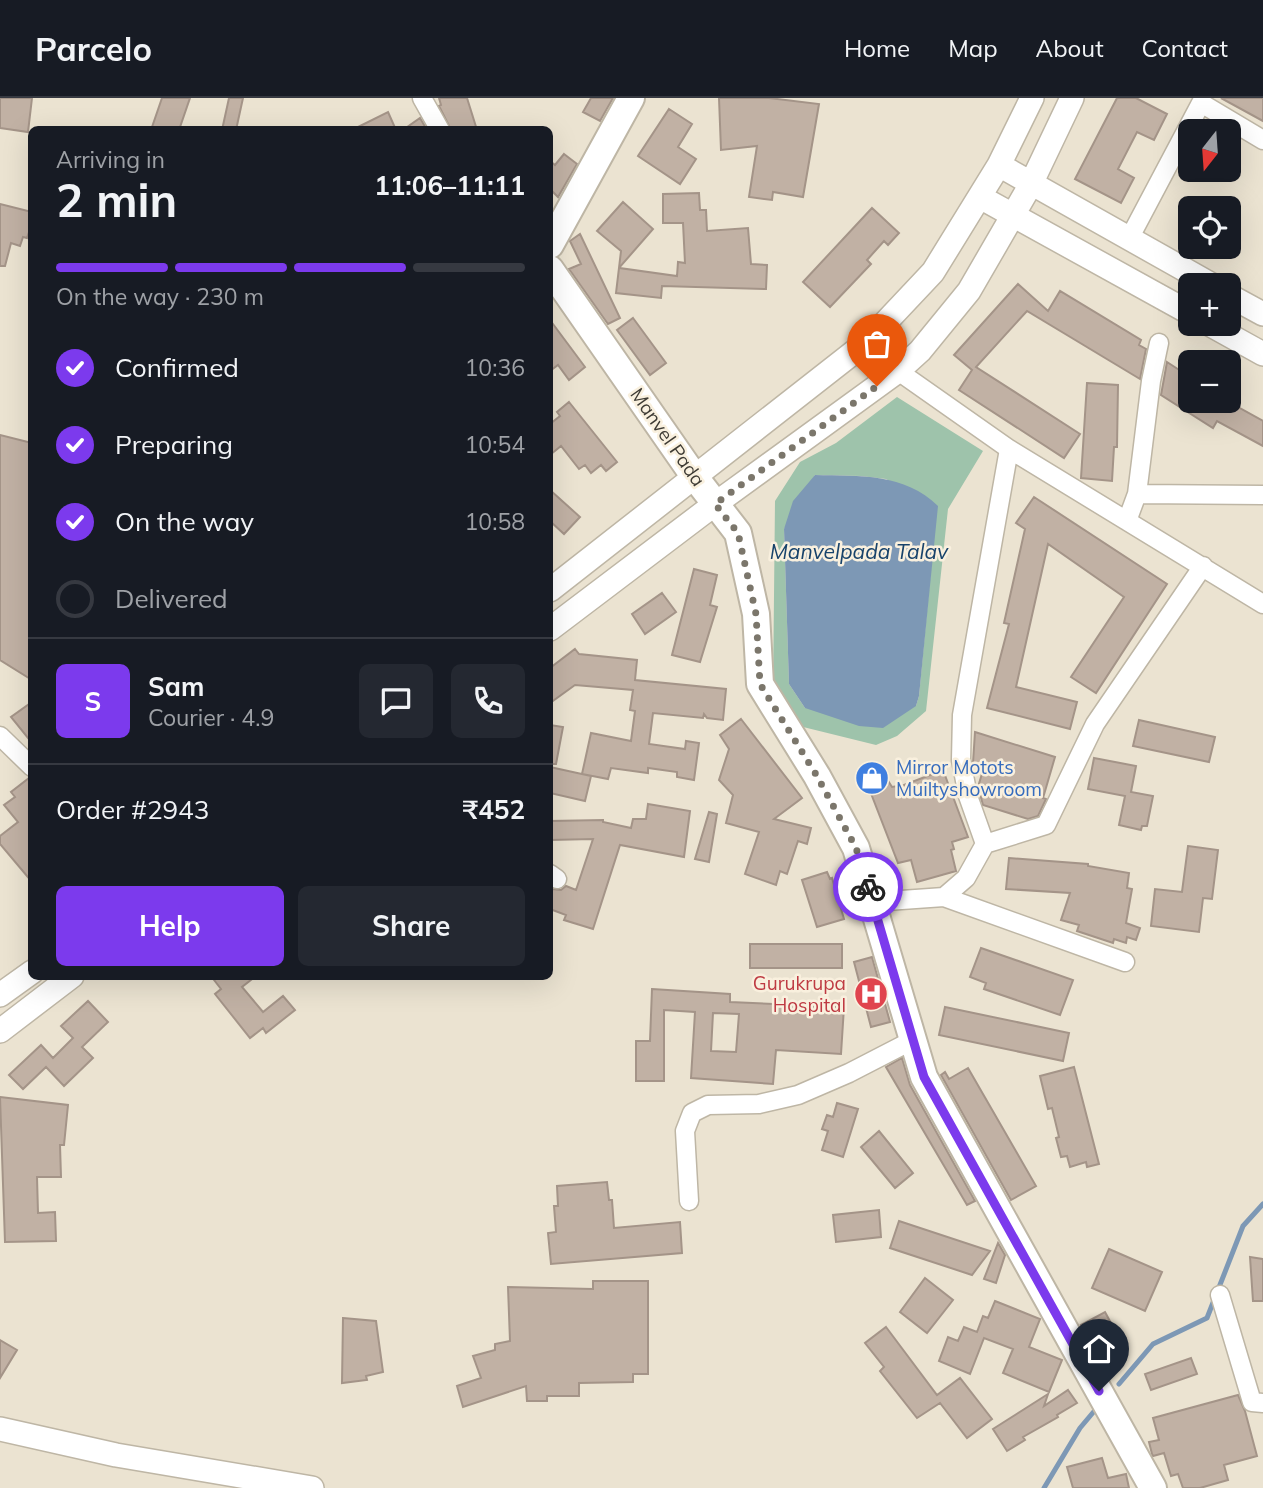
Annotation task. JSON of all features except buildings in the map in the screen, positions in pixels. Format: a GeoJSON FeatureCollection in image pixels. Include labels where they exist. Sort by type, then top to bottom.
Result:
{"type":"FeatureCollection","features":[{"type":"Feature","properties":{"kind":"main road"},"geometry":{"type":"LineString","coordinates":[[553,240],[631,98]]}},
{"type":"Feature","properties":{"kind":"main road","name":"Manvel Pada"},"geometry":{"type":"LineString","coordinates":[[553,273],[738,533],[756,614],[760,684],[817,776],[856,848],[924,1077],[1153,1488]]}},
{"type":"Feature","properties":{"kind":"street"},"geometry":{"type":"LineString","coordinates":[[422,98],[438,126]]}},
{"type":"Feature","properties":{"kind":"street"},"geometry":{"type":"LineString","coordinates":[[553,588],[869,341],[933,272],[999,165],[1032,98]]}},
{"type":"Feature","properties":{"kind":"street"},"geometry":{"type":"LineString","coordinates":[[554,619],[898,371],[919,351],[969,291],[1031,184],[1072,98]]}},
{"type":"Feature","properties":{"kind":"street"},"geometry":{"type":"LineString","coordinates":[[1129,239],[1201,103],[1263,140]]}},
{"type":"Feature","properties":{"kind":"street"},"geometry":{"type":"LineString","coordinates":[[999,165],[1190,273]]}},
{"type":"Feature","properties":{"kind":"street"},"geometry":{"type":"LineString","coordinates":[[980,197],[1178,306]]}},
{"type":"Feature","properties":{"kind":"street"},"geometry":{"type":"LineString","coordinates":[[1241,302],[1263,314]]}},
{"type":"Feature","properties":{"kind":"street"},"geometry":{"type":"LineString","coordinates":[[1231,336],[1263,354]]}},
{"type":"Feature","properties":{"kind":"street"},"geometry":{"type":"LineString","coordinates":[[869,341],[898,371],[1009,449],[1263,604]]}},
{"type":"Feature","properties":{"kind":"street"},"geometry":{"type":"LineString","coordinates":[[1127,520],[1137,494],[1150,382],[1159,343]]}},
{"type":"Feature","properties":{"kind":"street"},"geometry":{"type":"LineString","coordinates":[[985,844],[968,796],[961,760],[962,715],[1009,449]]}},
{"type":"Feature","properties":{"kind":"street"},"geometry":{"type":"LineString","coordinates":[[1137,494],[1263,495]]}},
{"type":"Feature","properties":{"kind":"street"},"geometry":{"type":"LineString","coordinates":[[944,897],[966,878],[985,844],[1045,825],[1095,724],[1203,566]]}},
{"type":"Feature","properties":{"kind":"street"},"geometry":{"type":"LineString","coordinates":[[0,736],[28,763]]}},
{"type":"Feature","properties":{"kind":"street"},"geometry":{"type":"LineString","coordinates":[[873,902],[944,897],[1125,962]]}},
{"type":"Feature","properties":{"kind":"street"},"geometry":{"type":"LineString","coordinates":[[0,995],[28,975]]}},
{"type":"Feature","properties":{"kind":"street"},"geometry":{"type":"LineString","coordinates":[[0,1031],[67,980]]}},
{"type":"Feature","properties":{"kind":"street"},"geometry":{"type":"LineString","coordinates":[[689,1201],[685,1131],[692,1114],[708,1105],[759,1104],[798,1095],[849,1073],[913,1040]]}},
{"type":"Feature","properties":{"kind":"street"},"geometry":{"type":"LineString","coordinates":[[1220,1295],[1252,1402],[1263,1403]]}},
{"type":"Feature","properties":{"kind":"street"},"geometry":{"type":"LineString","coordinates":[[0,1429],[116,1455],[312,1488]]}},
{"type":"Feature","properties":{"kind":"green space"},"geometry":{"type":"Polygon","coordinates":[[[897,397],[983,451],[948,509],[926,711],[897,736],[876,745],[791,724],[773,691],[775,501],[800,462],[836,443],[897,397]],[[815,475],[784,529],[789,684],[805,708],[916,706],[919,696],[937,506],[886,479],[815,475]]]}},
{"type":"Feature","properties":{"kind":"water","name":"Manvelpada Talav"},"geometry":{"type":"Polygon","coordinates":[[[815,475],[881,478],[911,487],[938,506],[919,696],[916,706],[883,728],[859,726],[805,708],[789,684],[784,529],[793,501],[815,475]]]}},
{"type":"Feature","properties":{"kind":"waterway"},"geometry":{"type":"LineString","coordinates":[[1119,1384],[1153,1344],[1207,1318],[1243,1226],[1263,1204]]}},
{"type":"Feature","properties":{"kind":"waterway"},"geometry":{"type":"LineString","coordinates":[[1044,1488],[1080,1428],[1096,1409]]}},
{"type":"Feature","properties":{"kind":"way so far"},"geometry":{"type":"LineString","coordinates":[[868,887],[856,848],[817,776],[760,684],[756,614],[738,533],[715,504],[877,386]]}},
{"type":"Feature","properties":{"kind":"place","name":"Mirror Motots Muiltyshowroom"},"geometry":{"type":"Point","coordinates":[872,778]}},
{"type":"Feature","properties":{"kind":"place","name":"Gurukrupa Hospital"},"geometry":{"type":"Point","coordinates":[871,994]}},
{"type":"Feature","properties":{"kind":"route"},"geometry":{"type":"LineString","coordinates":[[868,887],[924,1077],[1099,1391]]}}]}
